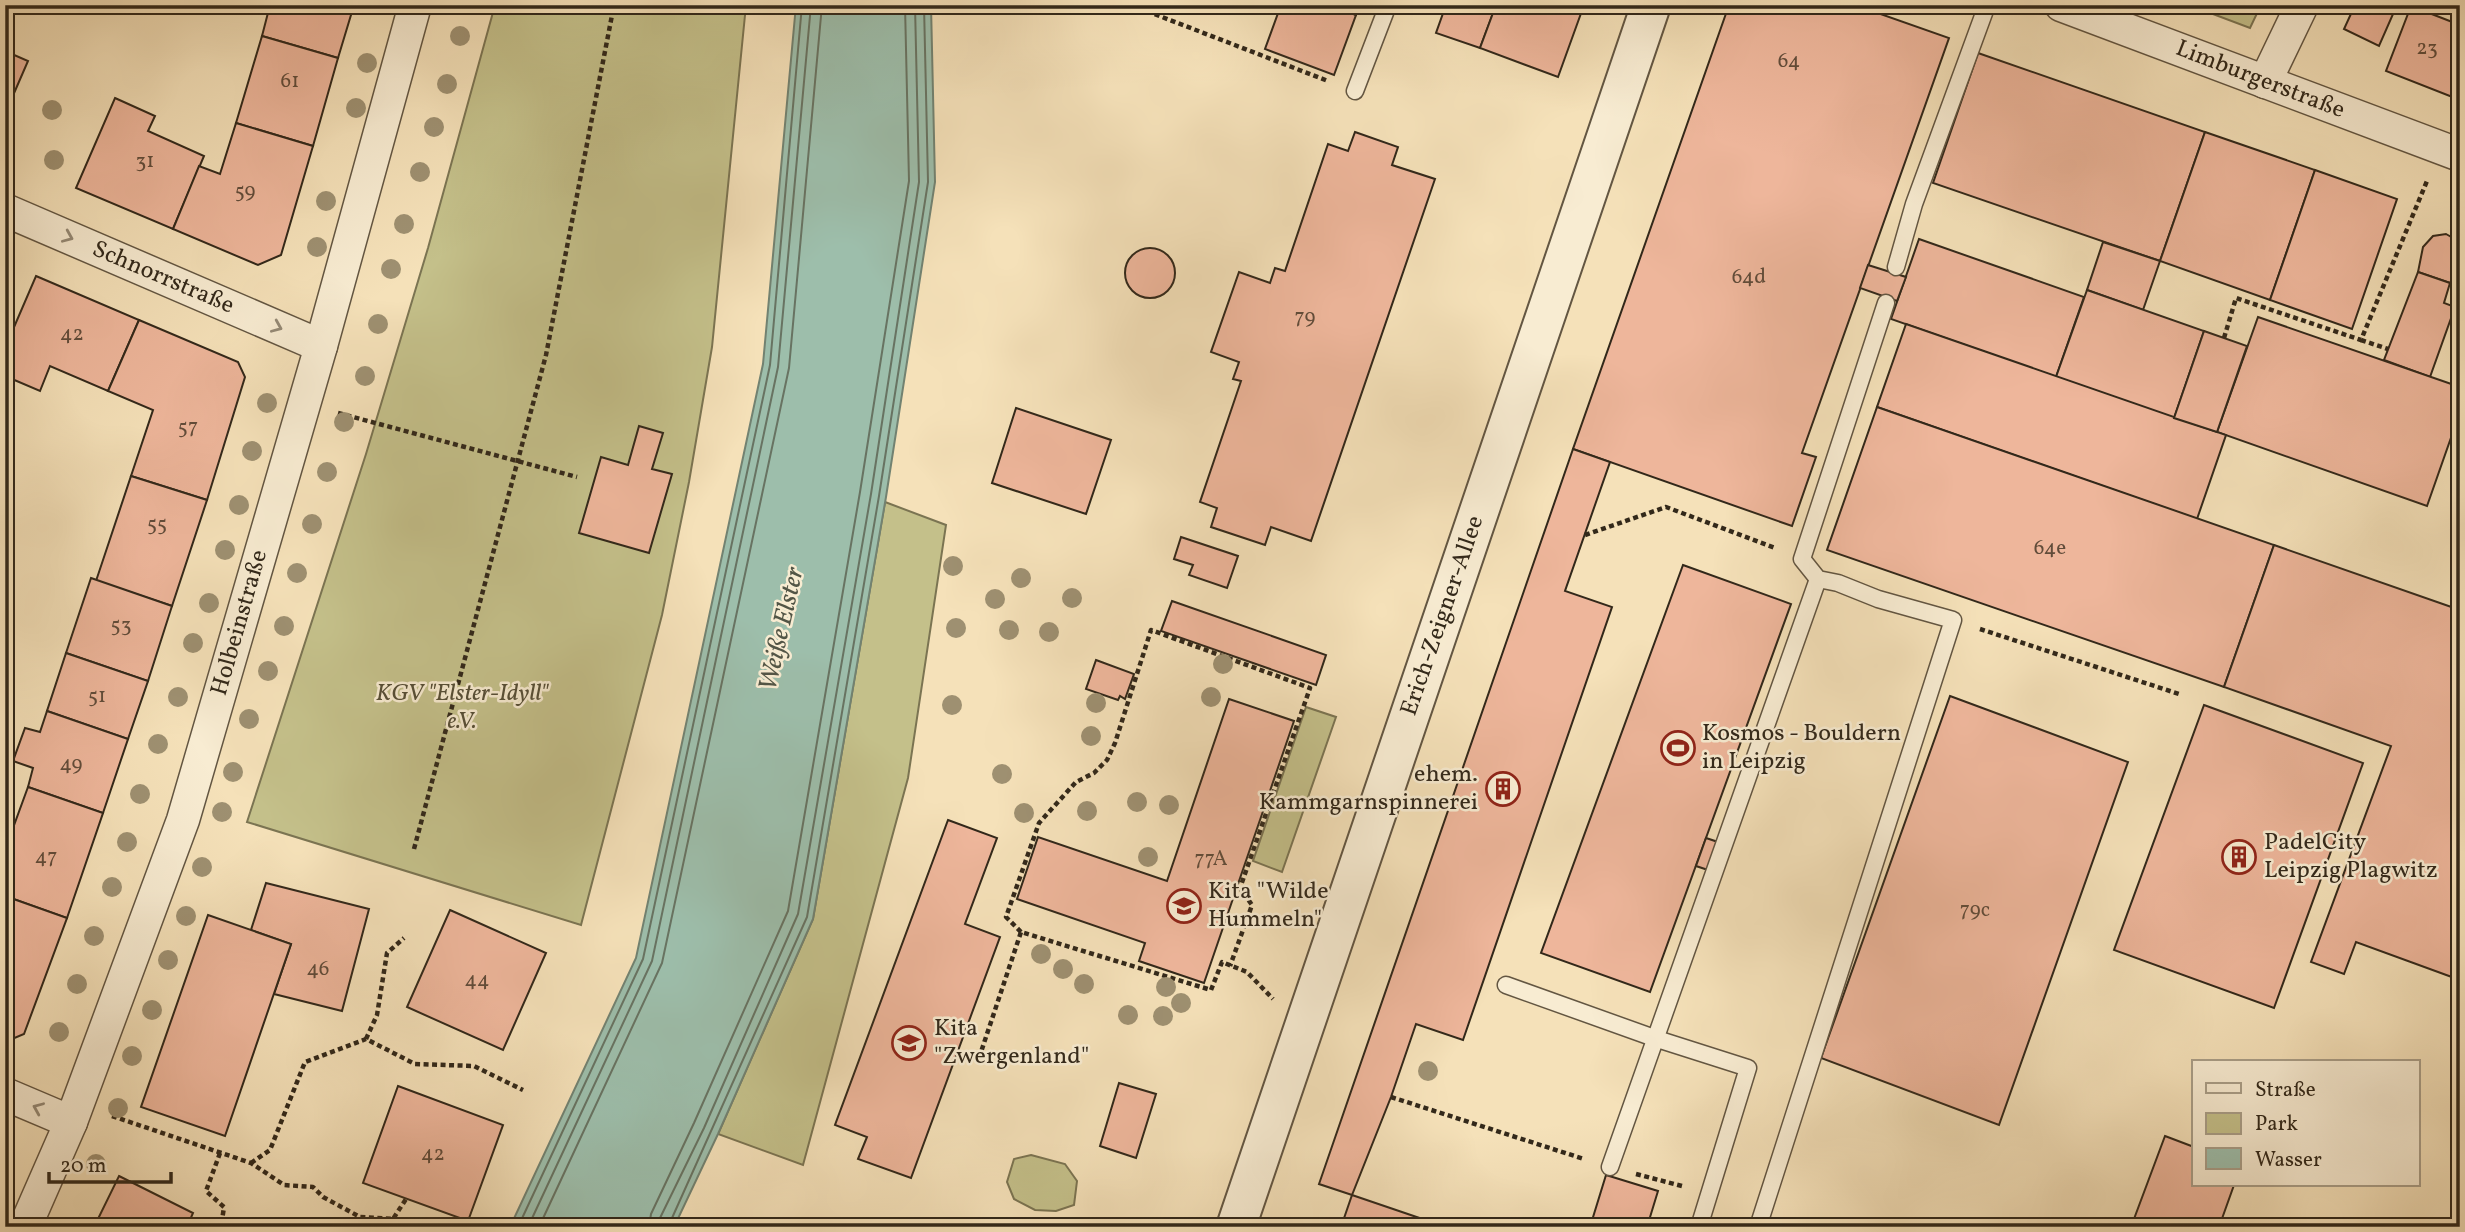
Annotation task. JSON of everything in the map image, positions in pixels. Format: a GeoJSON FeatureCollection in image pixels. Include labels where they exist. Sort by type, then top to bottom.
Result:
{"type":"FeatureCollection","features":[{"type":"Feature","properties":{"kind":"street","name":"Holbeinstraße"},"geometry":{"type":"LineString","coordinates":[[25,1227],[74,1113],[183,820],[321,346],[415,5]]}},
{"type":"Feature","properties":{"kind":"street","name":"Erich-Zeigner-Allee"},"geometry":{"type":"LineString","coordinates":[[1236,1227],[1651,5]]}},
{"type":"Feature","properties":{"kind":"street","name":"Limburgerstraße"},"geometry":{"type":"LineString","coordinates":[[2061,5],[2451,152]]}},
{"type":"Feature","properties":{"kind":"street"},"geometry":{"type":"LineString","coordinates":[[2265,82],[2302,5]]}},
{"type":"Feature","properties":{"kind":"street","name":"Schnorrstraße"},"geometry":{"type":"LineString","coordinates":[[5,210],[321,346]]}},
{"type":"Feature","properties":{"kind":"street"},"geometry":{"type":"LineString","coordinates":[[5,1094],[74,1113]]}},
{"type":"Feature","properties":{"kind":"lane"},"geometry":{"type":"LineString","coordinates":[[1355,91],[1388,5]]}},
{"type":"Feature","properties":{"kind":"lane"},"geometry":{"type":"LineString","coordinates":[[1896,267],[1914,204],[1987,5]]}},
{"type":"Feature","properties":{"kind":"lane"},"geometry":{"type":"LineString","coordinates":[[1758,1227],[1953,620],[1818,579],[1802,559],[1886,303]]}},
{"type":"Feature","properties":{"kind":"lane"},"geometry":{"type":"LineString","coordinates":[[1610,1167],[1818,579]]}},
{"type":"Feature","properties":{"kind":"lane"},"geometry":{"type":"LineString","coordinates":[[1506,985],[1748,1068],[1699,1227]]}},
{"type":"Feature","properties":{"kind":"path"},"geometry":{"type":"LineString","coordinates":[[414,849],[546,355],[614,5]]}},
{"type":"Feature","properties":{"kind":"path"},"geometry":{"type":"LineString","coordinates":[[1131,5],[1355,91]]}},
{"type":"Feature","properties":{"kind":"path"},"geometry":{"type":"LineString","coordinates":[[2361,340],[2451,152]]}},
{"type":"Feature","properties":{"kind":"path"},"geometry":{"type":"LineString","coordinates":[[2224,338],[2236,298],[2388,349]]}},
{"type":"Feature","properties":{"kind":"path"},"geometry":{"type":"LineString","coordinates":[[304,402],[374,424],[577,478]]}},
{"type":"Feature","properties":{"kind":"path"},"geometry":{"type":"LineString","coordinates":[[1585,535],[1666,507],[1802,559]]}},
{"type":"Feature","properties":{"kind":"path"},"geometry":{"type":"LineString","coordinates":[[1953,620],[2179,694]]}},
{"type":"Feature","properties":{"kind":"path"},"geometry":{"type":"LineString","coordinates":[[1230,966],[1252,905],[1240,888],[1310,688],[1151,630],[1115,743],[1107,760],[1094,773],[1076,782],[1039,823],[1006,917],[1021,932],[1211,990],[1222,962],[1230,966],[1247,972]]}},
{"type":"Feature","properties":{"kind":"path"},"geometry":{"type":"LineString","coordinates":[[979,1058],[1021,932]]}},
{"type":"Feature","properties":{"kind":"path"},"geometry":{"type":"LineString","coordinates":[[251,1163],[270,1150],[305,1062],[366,1039],[377,1015],[387,953],[404,938]]}},
{"type":"Feature","properties":{"kind":"path"},"geometry":{"type":"LineString","coordinates":[[366,1039],[415,1064],[474,1066],[523,1090]]}},
{"type":"Feature","properties":{"kind":"path"},"geometry":{"type":"LineString","coordinates":[[1391,1097],[1610,1167],[1710,1193]]}},
{"type":"Feature","properties":{"kind":"path"},"geometry":{"type":"LineString","coordinates":[[74,1113],[251,1163],[284,1185],[313,1187],[323,1197],[360,1217],[393,1219],[406,1199]]}},
{"type":"Feature","properties":{"kind":"path"},"geometry":{"type":"LineString","coordinates":[[220,1153],[206,1191],[223,1207],[221,1227]]}},
{"type":"Feature","properties":{"kind":"green space","name":"KGV \"Elster-Idyll\" e.V."},"geometry":{"type":"Polygon","coordinates":[[[495,5],[746,5],[712,347],[689,482],[662,615],[581,925],[247,822],[366,454],[428,248],[495,5]]]}},
{"type":"Feature","properties":{"kind":"green space"},"geometry":{"type":"Polygon","coordinates":[[[2189,5],[2261,5],[2250,28],[2189,5]]]}},
{"type":"Feature","properties":{"kind":"green space"},"geometry":{"type":"Polygon","coordinates":[[[885,502],[946,525],[908,778],[803,1165],[718,1134],[813,919],[885,502]]]}},
{"type":"Feature","properties":{"kind":"green space"},"geometry":{"type":"Polygon","coordinates":[[[1306,707],[1336,717],[1282,872],[1253,861],[1306,707]]]}},
{"type":"Feature","properties":{"kind":"green space"},"geometry":{"type":"Polygon","coordinates":[[[1031,1155],[1065,1164],[1077,1181],[1074,1205],[1056,1211],[1035,1210],[1014,1199],[1007,1182],[1014,1159],[1031,1155]]]}},
{"type":"Feature","properties":{"kind":"water","name":"Weiße Elster"},"geometry":{"type":"Polygon","coordinates":[[[796,5],[931,5],[935,182],[886,497],[813,919],[674,1227],[510,1227],[636,958],[763,364],[796,5]]]}},
{"type":"Feature","properties":{"kind":"building"},"geometry":{"type":"Polygon","coordinates":[[[270,5],[354,5],[338,58],[262,36],[270,5]]]}},
{"type":"Feature","properties":{"kind":"building"},"geometry":{"type":"Polygon","coordinates":[[[1281,5],[1331,5],[1356,15],[1334,75],[1265,49],[1281,5]]]}},
{"type":"Feature","properties":{"kind":"building"},"geometry":{"type":"Polygon","coordinates":[[[1331,5],[1360,5],[1356,15],[1331,5]]]}},
{"type":"Feature","properties":{"kind":"building"},"geometry":{"type":"Polygon","coordinates":[[[1446,5],[1496,5],[1480,48],[1436,33],[1446,5]]]}},
{"type":"Feature","properties":{"kind":"building"},"geometry":{"type":"Polygon","coordinates":[[[1496,5],[1584,5],[1558,77],[1480,48],[1496,5]]]}},
{"type":"Feature","properties":{"kind":"building"},"geometry":{"type":"Polygon","coordinates":[[[1729,5],[1855,5],[1949,38],[1802,453],[1816,457],[1792,526],[1573,449],[1729,5]]]}},
{"type":"Feature","properties":{"kind":"building"},"geometry":{"type":"Polygon","coordinates":[[[2355,5],[2397,5],[2379,46],[2344,29],[2355,5]]]}},
{"type":"Feature","properties":{"kind":"building"},"geometry":{"type":"Polygon","coordinates":[[[2411,6],[2460,25],[2460,100],[2386,71],[2411,6]]]}},
{"type":"Feature","properties":{"kind":"building"},"geometry":{"type":"Polygon","coordinates":[[[262,36],[338,58],[313,146],[236,123],[262,36]]]}},
{"type":"Feature","properties":{"kind":"building"},"geometry":{"type":"Polygon","coordinates":[[[5,51],[28,61],[5,114],[5,51]]]}},
{"type":"Feature","properties":{"kind":"building"},"geometry":{"type":"Polygon","coordinates":[[[1978,53],[2205,132],[2160,261],[1933,183],[1978,53]]]}},
{"type":"Feature","properties":{"kind":"building"},"geometry":{"type":"Polygon","coordinates":[[[115,98],[155,116],[148,131],[204,156],[173,229],[76,188],[115,98]]]}},
{"type":"Feature","properties":{"kind":"building"},"geometry":{"type":"Polygon","coordinates":[[[236,123],[313,146],[281,255],[258,265],[173,229],[199,166],[220,174],[236,123]]]}},
{"type":"Feature","properties":{"kind":"building"},"geometry":{"type":"Polygon","coordinates":[[[1355,132],[1398,147],[1392,165],[1435,179],[1311,541],[1271,527],[1265,545],[1211,527],[1217,508],[1200,502],[1241,381],[1233,379],[1239,362],[1211,352],[1239,272],[1270,283],[1275,268],[1285,271],[1328,144],[1348,151],[1355,132]]]}},
{"type":"Feature","properties":{"kind":"building"},"geometry":{"type":"Polygon","coordinates":[[[2205,132],[2315,170],[2270,300],[2160,261],[2205,132]]]}},
{"type":"Feature","properties":{"kind":"building"},"geometry":{"type":"Polygon","coordinates":[[[2315,170],[2397,199],[2352,329],[2270,300],[2315,170]]]}},
{"type":"Feature","properties":{"kind":"building"},"geometry":{"type":"Polygon","coordinates":[[[2446,234],[2460,242],[2460,269],[2450,283],[2418,272],[2423,247],[2433,236],[2446,234]]]}},
{"type":"Feature","properties":{"kind":"building"},"geometry":{"type":"Polygon","coordinates":[[[1919,239],[2084,297],[2056,377],[1891,319],[1919,239]]]}},
{"type":"Feature","properties":{"kind":"building"},"geometry":{"type":"Polygon","coordinates":[[[2103,242],[2160,261],[2143,310],[2087,290],[2103,242]]]}},
{"type":"Feature","properties":{"kind":"building"},"geometry":{"type":"Polygon","coordinates":[[[1150,248],[1167,256],[1175,273],[1167,290],[1150,298],[1133,290],[1125,273],[1133,256],[1150,248]]]}},
{"type":"Feature","properties":{"kind":"building"},"geometry":{"type":"Polygon","coordinates":[[[1868,265],[1906,277],[1897,301],[1860,288],[1868,265]]]}},
{"type":"Feature","properties":{"kind":"building"},"geometry":{"type":"Polygon","coordinates":[[[2418,272],[2450,283],[2444,303],[2455,307],[2430,377],[2384,360],[2418,272]]]}},
{"type":"Feature","properties":{"kind":"building"},"geometry":{"type":"Polygon","coordinates":[[[36,276],[139,320],[108,391],[50,366],[40,391],[5,376],[5,348],[36,276]]]}},
{"type":"Feature","properties":{"kind":"building"},"geometry":{"type":"Polygon","coordinates":[[[2087,290],[2204,331],[2174,418],[2056,377],[2087,290]]]}},
{"type":"Feature","properties":{"kind":"building"},"geometry":{"type":"Polygon","coordinates":[[[2258,317],[2460,387],[2460,412],[2427,506],[2217,432],[2258,317]]]}},
{"type":"Feature","properties":{"kind":"building"},"geometry":{"type":"Polygon","coordinates":[[[139,320],[238,362],[245,377],[207,500],[131,476],[153,410],[108,391],[139,320]]]}},
{"type":"Feature","properties":{"kind":"building"},"geometry":{"type":"Polygon","coordinates":[[[1906,324],[2226,435],[2197,519],[1877,407],[1906,324]]]}},
{"type":"Feature","properties":{"kind":"building"},"geometry":{"type":"Polygon","coordinates":[[[2204,331],[2247,346],[2217,432],[2174,418],[2204,331]]]}},
{"type":"Feature","properties":{"kind":"building"},"geometry":{"type":"Polygon","coordinates":[[[1877,407],[2274,545],[2224,687],[1827,550],[1877,407]]]}},
{"type":"Feature","properties":{"kind":"building"},"geometry":{"type":"Polygon","coordinates":[[[1016,408],[1111,440],[1086,514],[992,483],[1016,408]]]}},
{"type":"Feature","properties":{"kind":"building"},"geometry":{"type":"Polygon","coordinates":[[[639,426],[663,433],[652,469],[672,474],[649,553],[579,533],[601,457],[628,465],[639,426]]]}},
{"type":"Feature","properties":{"kind":"building","name":"ehem. Kammgarnspinnerei"},"geometry":{"type":"Polygon","coordinates":[[[1573,449],[1610,462],[1565,591],[1612,607],[1463,1040],[1416,1024],[1391,1097],[1352,1195],[1319,1184],[1573,449]]]}},
{"type":"Feature","properties":{"kind":"building"},"geometry":{"type":"Polygon","coordinates":[[[131,476],[207,500],[172,606],[96,581],[131,476]]]}},
{"type":"Feature","properties":{"kind":"building"},"geometry":{"type":"Polygon","coordinates":[[[1181,537],[1238,556],[1227,588],[1189,575],[1193,565],[1174,559],[1181,537]]]}},
{"type":"Feature","properties":{"kind":"building"},"geometry":{"type":"Polygon","coordinates":[[[2274,545],[2460,610],[2460,980],[2356,942],[2344,974],[2311,962],[2391,746],[2224,687],[2274,545]]]}},
{"type":"Feature","properties":{"kind":"building","name":"Kosmos - Bouldern in Leipzig"},"geometry":{"type":"Polygon","coordinates":[[[1683,565],[1791,604],[1650,992],[1541,953],[1683,565]]]}},
{"type":"Feature","properties":{"kind":"building"},"geometry":{"type":"Polygon","coordinates":[[[91,578],[172,606],[148,681],[66,653],[91,578]]]}},
{"type":"Feature","properties":{"kind":"building"},"geometry":{"type":"Polygon","coordinates":[[[1172,601],[1326,655],[1316,685],[1161,631],[1172,601]]]}},
{"type":"Feature","properties":{"kind":"building"},"geometry":{"type":"Polygon","coordinates":[[[66,653],[148,681],[128,739],[47,711],[66,653]]]}},
{"type":"Feature","properties":{"kind":"building"},"geometry":{"type":"Polygon","coordinates":[[[1096,660],[1134,674],[1125,699],[1120,696],[1118,700],[1086,689],[1096,660]]]}},
{"type":"Feature","properties":{"kind":"building"},"geometry":{"type":"Polygon","coordinates":[[[1950,696],[2128,762],[1999,1125],[1821,1058],[1950,696]]]}},
{"type":"Feature","properties":{"kind":"building"},"geometry":{"type":"Polygon","coordinates":[[[1229,699],[1294,721],[1204,983],[1139,961],[1145,943],[1017,899],[1038,837],[1167,881],[1229,699]]]}},
{"type":"Feature","properties":{"kind":"building","name":"PadelCity Leipzig Plagwitz"},"geometry":{"type":"Polygon","coordinates":[[[2204,705],[2363,763],[2274,1008],[2114,950],[2204,705]]]}},
{"type":"Feature","properties":{"kind":"building"},"geometry":{"type":"Polygon","coordinates":[[[47,711],[128,739],[103,813],[28,787],[33,768],[13,761],[25,728],[40,732],[47,711]]]}},
{"type":"Feature","properties":{"kind":"building"},"geometry":{"type":"Polygon","coordinates":[[[28,787],[103,813],[67,918],[5,896],[5,850],[28,787]]]}},
{"type":"Feature","properties":{"kind":"building"},"geometry":{"type":"Polygon","coordinates":[[[948,820],[997,838],[965,924],[1000,937],[911,1178],[858,1159],[867,1137],[835,1125],[948,820]]]}},
{"type":"Feature","properties":{"kind":"building"},"geometry":{"type":"Polygon","coordinates":[[[1706,838],[1718,842],[1708,870],[1696,866],[1706,838]]]}},
{"type":"Feature","properties":{"kind":"building"},"geometry":{"type":"Polygon","coordinates":[[[266,883],[369,909],[342,1011],[274,994],[291,944],[251,930],[266,883]]]}},
{"type":"Feature","properties":{"kind":"building"},"geometry":{"type":"Polygon","coordinates":[[[5,896],[67,918],[24,1034],[5,1042],[5,896]]]}},
{"type":"Feature","properties":{"kind":"building"},"geometry":{"type":"Polygon","coordinates":[[[450,910],[546,953],[503,1050],[407,1007],[450,910]]]}},
{"type":"Feature","properties":{"kind":"building"},"geometry":{"type":"Polygon","coordinates":[[[208,915],[291,944],[225,1136],[141,1107],[208,915]]]}},
{"type":"Feature","properties":{"kind":"building"},"geometry":{"type":"Polygon","coordinates":[[[1119,1083],[1156,1094],[1136,1158],[1100,1146],[1119,1083]]]}},
{"type":"Feature","properties":{"kind":"building"},"geometry":{"type":"Polygon","coordinates":[[[398,1086],[503,1125],[468,1221],[363,1183],[398,1086]]]}},
{"type":"Feature","properties":{"kind":"building"},"geometry":{"type":"Polygon","coordinates":[[[2165,1136],[2192,1146],[2192,1186],[2234,1186],[2219,1227],[2131,1227],[2165,1136]]]}},
{"type":"Feature","properties":{"kind":"building"},"geometry":{"type":"Polygon","coordinates":[[[1606,1175],[1658,1191],[1647,1227],[1590,1227],[1606,1175]]]}},
{"type":"Feature","properties":{"kind":"building"},"geometry":{"type":"Polygon","coordinates":[[[119,1176],[193,1213],[187,1227],[94,1227],[119,1176]]]}},
{"type":"Feature","properties":{"kind":"building"},"geometry":{"type":"Polygon","coordinates":[[[1352,1195],[1446,1227],[1341,1227],[1352,1195]]]}},
{"type":"Feature","properties":{"kind":"place","name":"Kosmos - Bouldern in Leipzig"},"geometry":{"type":"Point","coordinates":[1678,748]}},
{"type":"Feature","properties":{"kind":"place","name":"ehem. Kammgarnspinnerei"},"geometry":{"type":"Point","coordinates":[1503,789]}},
{"type":"Feature","properties":{"kind":"place","name":"PadelCity Leipzig Plagwitz"},"geometry":{"type":"Point","coordinates":[2239,857]}},
{"type":"Feature","properties":{"kind":"place","name":"Kita \"Wilde Hummeln\""},"geometry":{"type":"Point","coordinates":[1184,906]}},
{"type":"Feature","properties":{"kind":"place","name":"Kita \"Zwergenland\""},"geometry":{"type":"Point","coordinates":[909,1043]}}]}
